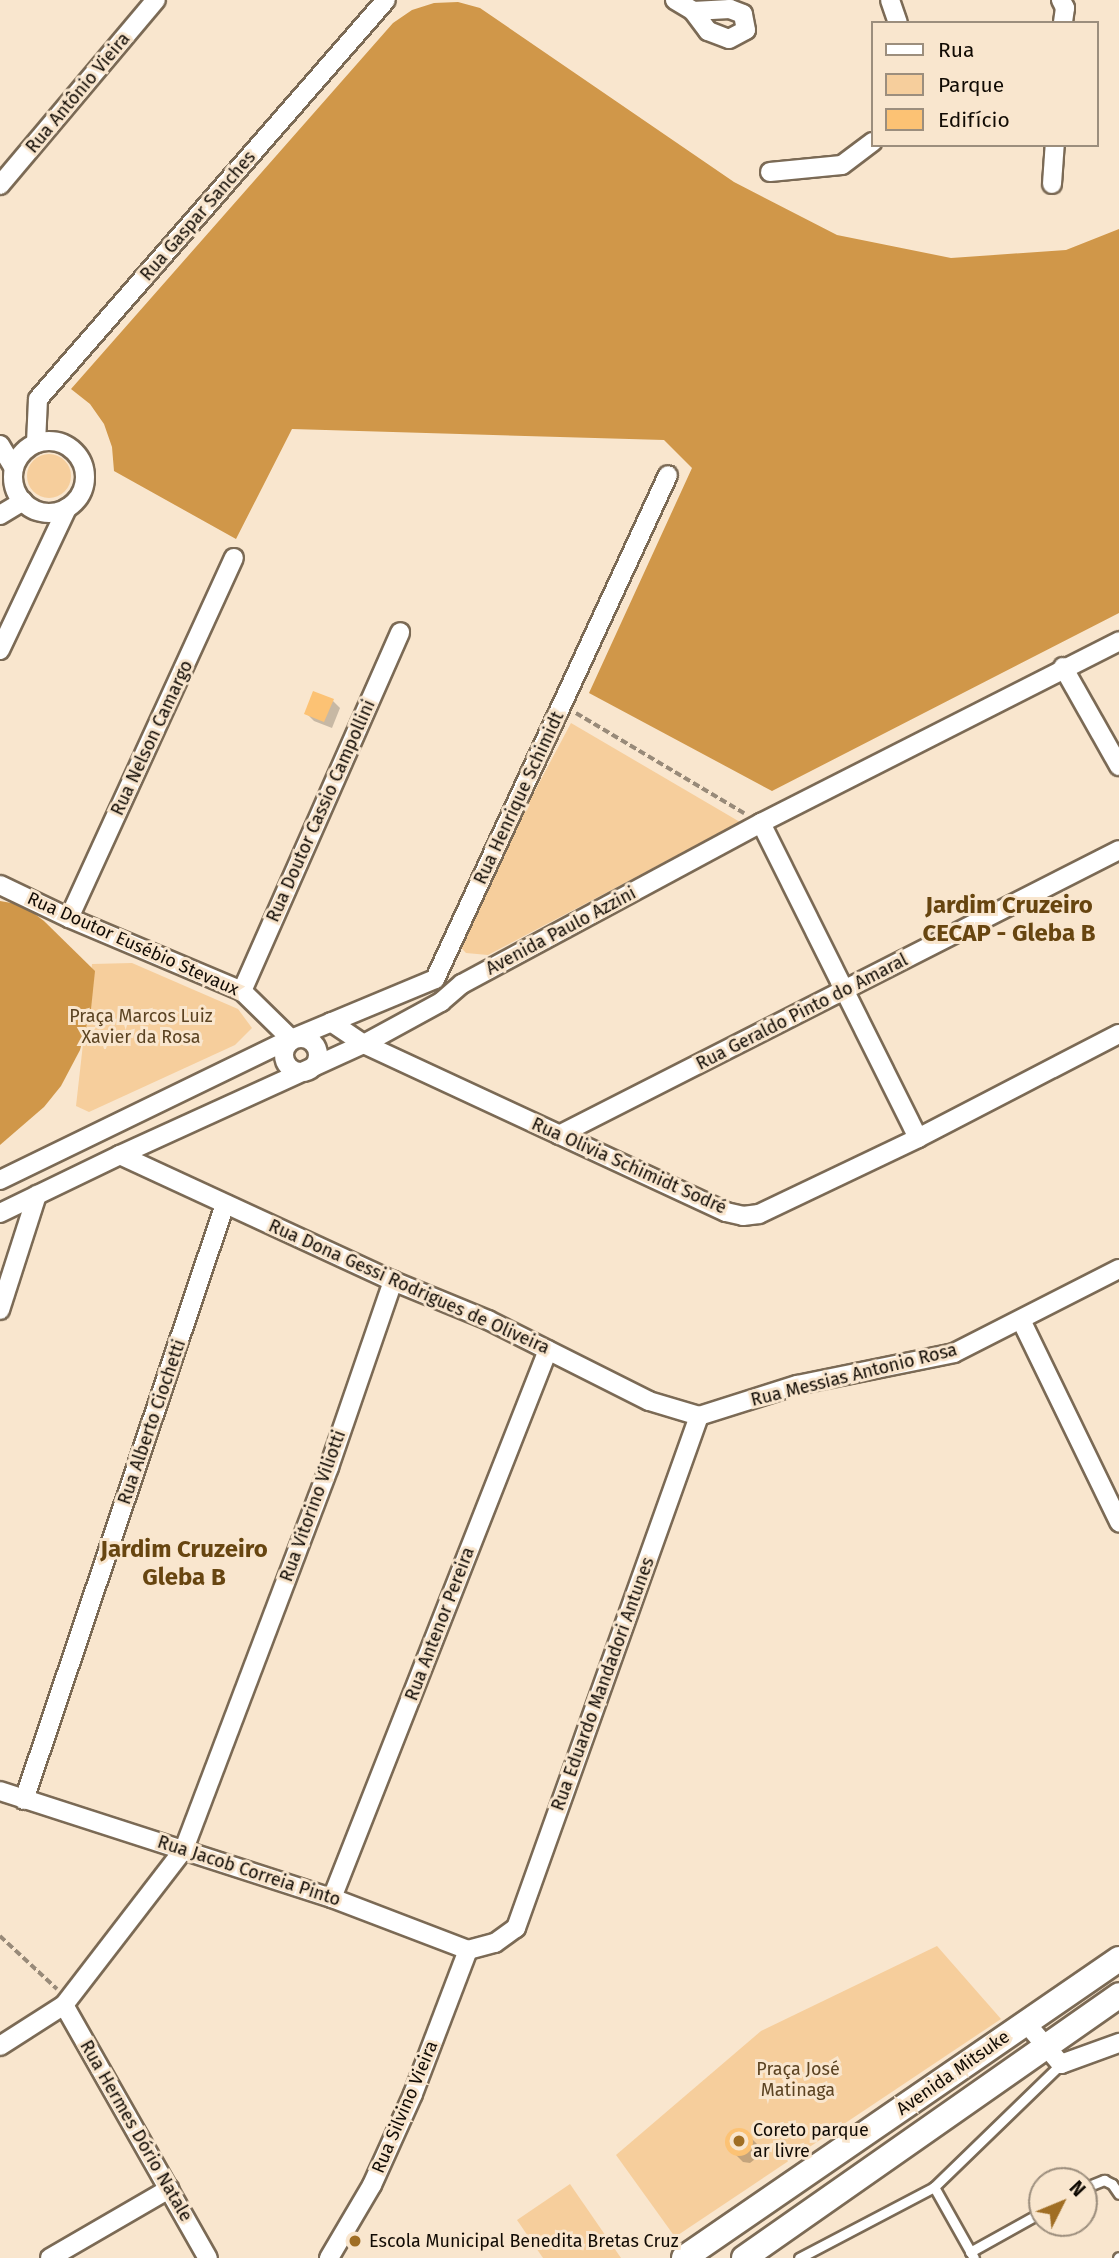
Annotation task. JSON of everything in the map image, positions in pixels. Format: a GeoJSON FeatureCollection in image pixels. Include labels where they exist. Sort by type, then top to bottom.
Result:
{"type":"FeatureCollection","features":[{"type":"Feature","properties":{"kind":"main road","name":"Avenida Mitsuke"},"geometry":{"type":"LineString","coordinates":[[684,2258],[1119,1959]]}},
{"type":"Feature","properties":{"kind":"main road","name":"Avenida Mitsuke"},"geometry":{"type":"LineString","coordinates":[[744,2258],[1044,2045],[1119,1995]]}},
{"type":"Feature","properties":{"kind":"street","name":"Rua Antônio Vieira"},"geometry":{"type":"LineString","coordinates":[[0,185],[156,0]]}},
{"type":"Feature","properties":{"kind":"street","name":"Rua Gaspar Sanches"},"geometry":{"type":"LineString","coordinates":[[36,443],[38,399],[386,0]]}},
{"type":"Feature","properties":{"kind":"street"},"geometry":{"type":"LineString","coordinates":[[675,0],[694,11]]}},
{"type":"Feature","properties":{"kind":"street"},"geometry":{"type":"LineString","coordinates":[[890,0],[897,21]]}},
{"type":"Feature","properties":{"kind":"street"},"geometry":{"type":"LineString","coordinates":[[1061,0],[1065,8],[1063,21]]}},
{"type":"Feature","properties":{"kind":"street"},"geometry":{"type":"LineString","coordinates":[[769,172],[842,165],[870,144]]}},
{"type":"Feature","properties":{"kind":"street"},"geometry":{"type":"LineString","coordinates":[[1052,184],[1055,147]]}},
{"type":"Feature","properties":{"kind":"street"},"geometry":{"type":"LineString","coordinates":[[0,650],[67,508],[83,490],[84,466],[70,447],[48,441],[36,443],[26,449],[9,475]]}},
{"type":"Feature","properties":{"kind":"street"},"geometry":{"type":"LineString","coordinates":[[0,445],[9,475],[23,501],[44,512],[67,508]]}},
{"type":"Feature","properties":{"kind":"street","name":"Rua Henrique Schimidt"},"geometry":{"type":"LineString","coordinates":[[435,979],[668,475]]}},
{"type":"Feature","properties":{"kind":"street"},"geometry":{"type":"LineString","coordinates":[[0,515],[23,501]]}},
{"type":"Feature","properties":{"kind":"street","name":"Rua Nelson Camargo"},"geometry":{"type":"LineString","coordinates":[[69,918],[234,558]]}},
{"type":"Feature","properties":{"kind":"street","name":"Rua Doutor Cassio Campollini"},"geometry":{"type":"LineString","coordinates":[[242,990],[400,632]]}},
{"type":"Feature","properties":{"kind":"street","name":"Avenida Paulo Azzini"},"geometry":{"type":"LineString","coordinates":[[0,1213],[364,1044],[441,1002],[462,985],[761,823],[1063,667],[1119,641]]}},
{"type":"Feature","properties":{"kind":"street"},"geometry":{"type":"LineString","coordinates":[[1063,667],[1119,766]]}},
{"type":"Feature","properties":{"kind":"street"},"geometry":{"type":"LineString","coordinates":[[761,823],[918,1138]]}},
{"type":"Feature","properties":{"kind":"street","name":"Rua Geraldo Pinto do Amaral"},"geometry":{"type":"LineString","coordinates":[[559,1135],[1119,850]]}},
{"type":"Feature","properties":{"kind":"street","name":"Rua Doutor Eusébio Stevaux"},"geometry":{"type":"LineString","coordinates":[[0,885],[69,918],[242,990],[291,1039]]}},
{"type":"Feature","properties":{"kind":"street"},"geometry":{"type":"LineString","coordinates":[[0,1180],[331,1022],[435,979],[462,985]]}},
{"type":"Feature","properties":{"kind":"street"},"geometry":{"type":"LineString","coordinates":[[435,979],[441,1002]]}},
{"type":"Feature","properties":{"kind":"street","name":"Rua Olivia Schimidt Sodré"},"geometry":{"type":"LineString","coordinates":[[331,1022],[364,1044],[726,1212],[743,1216],[759,1214],[918,1138],[1119,1034]]}},
{"type":"Feature","properties":{"kind":"street"},"geometry":{"type":"LineString","coordinates":[[291,1039],[285,1051],[288,1064],[298,1071],[310,1070]]}},
{"type":"Feature","properties":{"kind":"street","name":"Rua Dona Gessi Rodrigues de Oliveira"},"geometry":{"type":"LineString","coordinates":[[120,1155],[393,1281],[488,1320],[649,1401],[699,1416]]}},
{"type":"Feature","properties":{"kind":"street"},"geometry":{"type":"LineString","coordinates":[[0,1310],[37,1195]]}},
{"type":"Feature","properties":{"kind":"street","name":"Rua Alberto Ciochetti"},"geometry":{"type":"LineString","coordinates":[[24,1800],[225,1204]]}},
{"type":"Feature","properties":{"kind":"street","name":"Rua Messias Antonio Rosa"},"geometry":{"type":"LineString","coordinates":[[699,1416],[797,1385],[954,1353],[1119,1269]]}},
{"type":"Feature","properties":{"kind":"street","name":"Rua Vitorino Viliotti"},"geometry":{"type":"LineString","coordinates":[[0,2046],[64,2005],[184,1849],[328,1467],[393,1281]]}},
{"type":"Feature","properties":{"kind":"street"},"geometry":{"type":"LineString","coordinates":[[1021,1320],[1119,1522]]}},
{"type":"Feature","properties":{"kind":"street","name":"Rua Antenor Pereira"},"geometry":{"type":"LineString","coordinates":[[332,1898],[548,1350]]}},
{"type":"Feature","properties":{"kind":"street","name":"Rua Eduardo Mandadori Antunes"},"geometry":{"type":"LineString","coordinates":[[468,1950],[495,1942],[516,1928],[699,1416]]}},
{"type":"Feature","properties":{"kind":"street","name":"Rua Jacob Correia Pinto"},"geometry":{"type":"LineString","coordinates":[[0,1791],[332,1898],[468,1950]]}},
{"type":"Feature","properties":{"kind":"street","name":"Rua Silvino Vieira"},"geometry":{"type":"LineString","coordinates":[[329,2258],[377,2173],[413,2094],[468,1950]]}},
{"type":"Feature","properties":{"kind":"street","name":"Rua Hermes Dório Natale"},"geometry":{"type":"LineString","coordinates":[[64,2005],[208,2258]]}},
{"type":"Feature","properties":{"kind":"street"},"geometry":{"type":"LineString","coordinates":[[1026,2023],[1061,2064],[1119,2043]]}},
{"type":"Feature","properties":{"kind":"street"},"geometry":{"type":"LineString","coordinates":[[50,2258],[169,2189]]}},
{"type":"Feature","properties":{"kind":"lane"},"geometry":{"type":"LineString","coordinates":[[799,2258],[934,2187],[1061,2064]]}},
{"type":"Feature","properties":{"kind":"lane"},"geometry":{"type":"LineString","coordinates":[[1098,2182],[1104,2180],[1112,2184],[1119,2194]]}},
{"type":"Feature","properties":{"kind":"lane"},"geometry":{"type":"LineString","coordinates":[[934,2187],[972,2255],[1028,2221]]}},
{"type":"Feature","properties":{"kind":"path"},"geometry":{"type":"LineString","coordinates":[[562,705],[761,823]]}},
{"type":"Feature","properties":{"kind":"path"},"geometry":{"type":"LineString","coordinates":[[0,1936],[58,1989],[46,1996]]}},
{"type":"Feature","properties":{"kind":"green space"},"geometry":{"type":"Polygon","coordinates":[[[49,454],[65,460],[71,476],[65,492],[49,498],[33,492],[27,476],[33,460],[49,454]]]}},
{"type":"Feature","properties":{"kind":"green space"},"geometry":{"type":"Polygon","coordinates":[[[571,723],[740,822],[488,955],[466,953],[455,941],[571,723]]]}},
{"type":"Feature","properties":{"kind":"green space","name":"Praça Marcos Luiz Xavier da Rosa"},"geometry":{"type":"Polygon","coordinates":[[[132,963],[238,1009],[252,1028],[235,1045],[89,1112],[76,1106],[92,964],[132,963]]]}},
{"type":"Feature","properties":{"kind":"green space","name":"Praça José Matinaga"},"geometry":{"type":"Polygon","coordinates":[[[937,1946],[1001,2019],[675,2237],[616,2155],[761,2031],[937,1946]]]}},
{"type":"Feature","properties":{"kind":"green space"},"geometry":{"type":"Polygon","coordinates":[[[570,2184],[621,2258],[543,2258],[517,2220],[570,2184]]]}},
{"type":"Feature","properties":{"kind":"shaded area"},"geometry":{"type":"Polygon","coordinates":[[[458,2],[480,8],[734,182],[837,235],[951,258],[1066,250],[1119,229],[1119,613],[772,791],[589,693],[692,468],[664,440],[292,429],[236,539],[114,471],[112,447],[104,424],[90,404],[71,389],[393,23],[412,10],[434,3],[458,2]]]}},
{"type":"Feature","properties":{"kind":"shaded area"},"geometry":{"type":"Polygon","coordinates":[[[0,901],[23,905],[44,921],[95,971],[91,1009],[80,1050],[61,1086],[44,1107],[0,1145],[0,901]]]}},
{"type":"Feature","properties":{"kind":"building"},"geometry":{"type":"Polygon","coordinates":[[[313,691],[334,699],[324,722],[304,714],[313,691]]]}},
{"type":"Feature","properties":{"kind":"building","name":"Coreto parque ar livre"},"geometry":{"type":"Polygon","coordinates":[[[739,2128],[749,2132],[753,2142],[749,2152],[739,2156],[729,2152],[725,2142],[729,2132],[739,2128]]]}},
{"type":"Feature","properties":{"kind":"place","name":"Coreto parque ar livre"},"geometry":{"type":"Point","coordinates":[739,2141]}},
{"type":"Feature","properties":{"kind":"place","name":"Escola Municipal Benedita Bretas Cruz"},"geometry":{"type":"Point","coordinates":[355,2241]}},
{"type":"Feature","properties":{"kind":"district","name":"Jardim Cruzeiro CECAP - Gleba B"},"geometry":{"type":"Point","coordinates":[1009,920]}},
{"type":"Feature","properties":{"kind":"district","name":"Jardim Cruzeiro Gleba B"},"geometry":{"type":"Point","coordinates":[184,1564]}}]}
